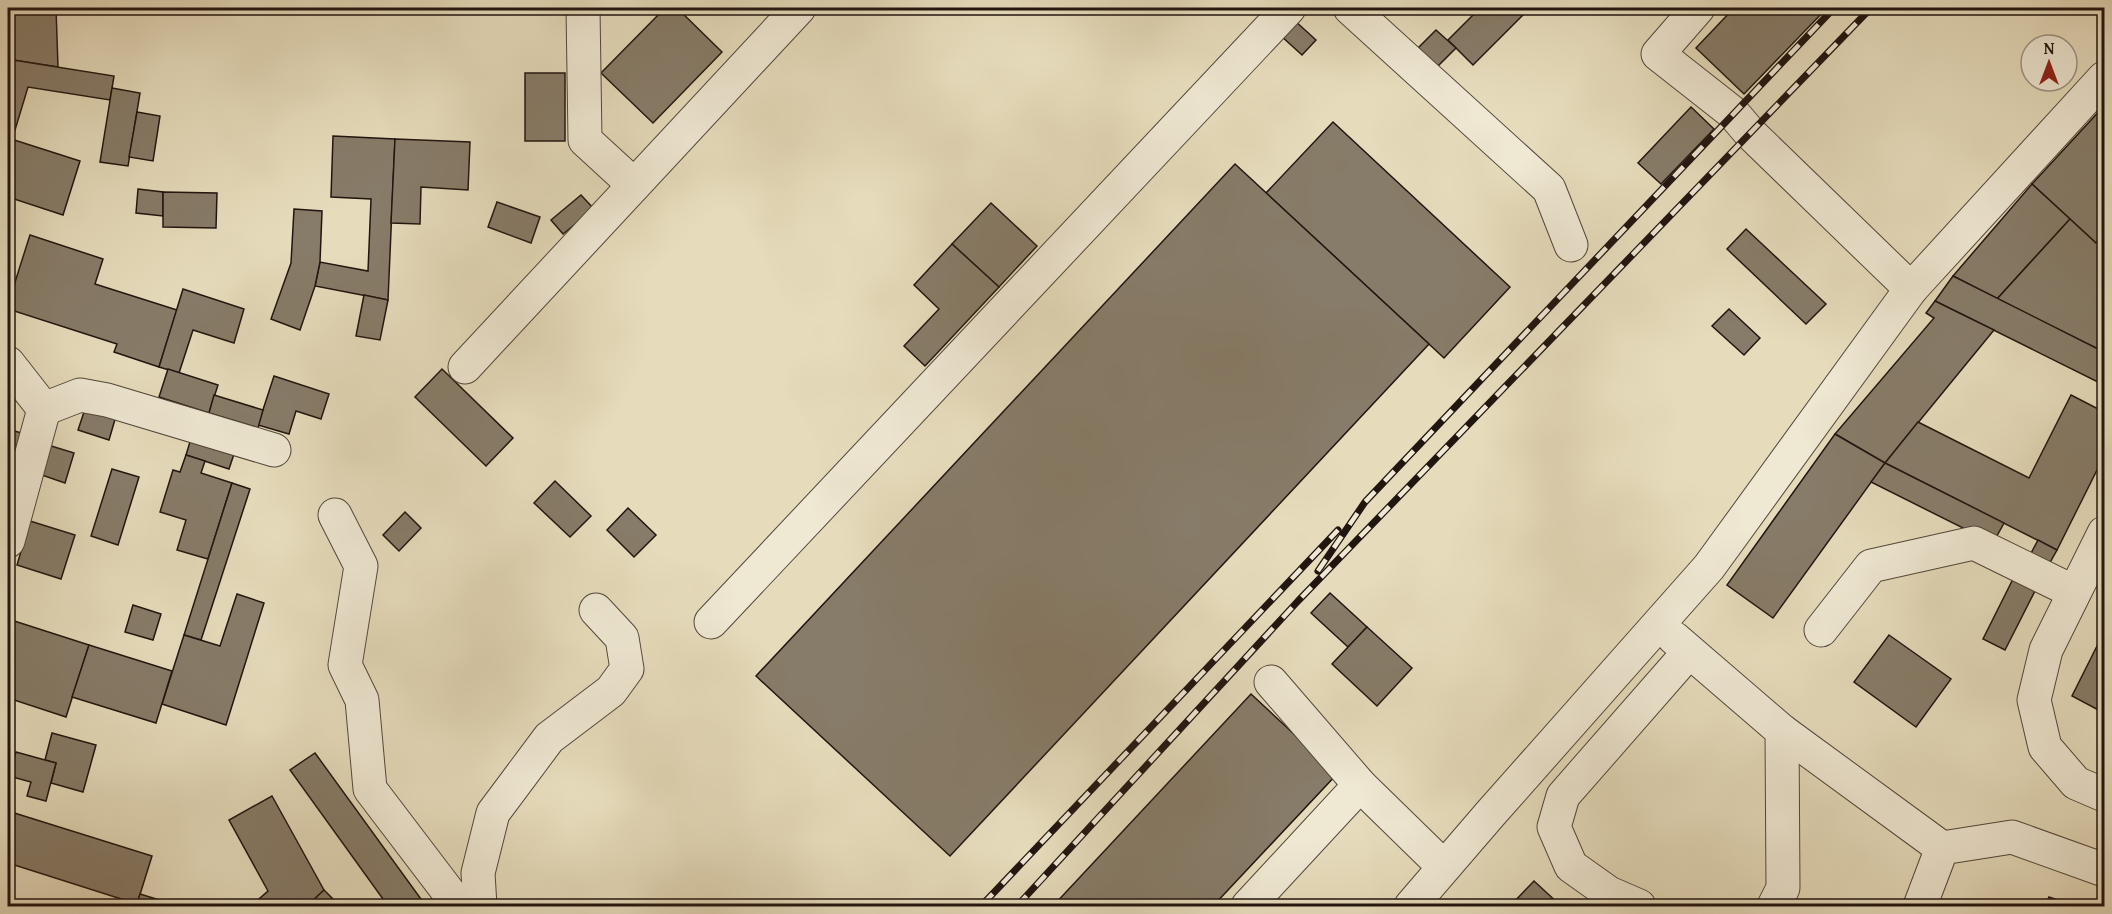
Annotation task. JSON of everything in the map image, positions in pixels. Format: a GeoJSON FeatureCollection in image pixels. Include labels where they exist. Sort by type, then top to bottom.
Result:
{"type":"FeatureCollection","features":[{"type":"Feature","properties":{"kind":"street"},"geometry":{"type":"LineString","coordinates":[[583,8],[585,140],[634,185]]}},
{"type":"Feature","properties":{"kind":"street"},"geometry":{"type":"LineString","coordinates":[[465,367],[799,8]]}},
{"type":"Feature","properties":{"kind":"street"},"geometry":{"type":"LineString","coordinates":[[711,622],[1288,8]]}},
{"type":"Feature","properties":{"kind":"street"},"geometry":{"type":"LineString","coordinates":[[1350,8],[1549,189],[1571,245]]}},
{"type":"Feature","properties":{"kind":"street"},"geometry":{"type":"LineString","coordinates":[[1698,8],[1658,54],[1733,113],[1750,133],[1911,289]]}},
{"type":"Feature","properties":{"kind":"street"},"geometry":{"type":"LineString","coordinates":[[1412,906],[1709,567],[1911,289],[2104,78]]}},
{"type":"Feature","properties":{"kind":"street"},"geometry":{"type":"LineString","coordinates":[[8,363],[44,409]]}},
{"type":"Feature","properties":{"kind":"street"},"geometry":{"type":"LineString","coordinates":[[44,409],[80,395],[107,400],[274,450]]}},
{"type":"Feature","properties":{"kind":"street"},"geometry":{"type":"LineString","coordinates":[[8,541],[44,409]]}},
{"type":"Feature","properties":{"kind":"street"},"geometry":{"type":"LineString","coordinates":[[335,515],[361,566],[345,665],[362,700],[370,789],[459,906]]}},
{"type":"Feature","properties":{"kind":"street"},"geometry":{"type":"LineString","coordinates":[[2104,533],[2046,650],[2034,700],[2045,747],[2076,783],[2104,795]]}},
{"type":"Feature","properties":{"kind":"street"},"geometry":{"type":"LineString","coordinates":[[1821,630],[1871,566],[1974,543],[2074,592]]}},
{"type":"Feature","properties":{"kind":"street"},"geometry":{"type":"LineString","coordinates":[[480,906],[478,873],[493,813],[549,738],[611,692],[627,669],[622,638],[596,610]]}},
{"type":"Feature","properties":{"kind":"street"},"geometry":{"type":"LineString","coordinates":[[1659,624],[1782,731],[1942,848],[2012,837],[2104,870]]}},
{"type":"Feature","properties":{"kind":"street"},"geometry":{"type":"LineString","coordinates":[[1639,906],[1609,893],[1571,867],[1554,827],[1563,796],[1689,652]]}},
{"type":"Feature","properties":{"kind":"street"},"geometry":{"type":"LineString","coordinates":[[1271,682],[1360,785],[1444,867]]}},
{"type":"Feature","properties":{"kind":"street"},"geometry":{"type":"LineString","coordinates":[[1774,906],[1783,888],[1782,731]]}},
{"type":"Feature","properties":{"kind":"street"},"geometry":{"type":"LineString","coordinates":[[1248,906],[1360,785]]}},
{"type":"Feature","properties":{"kind":"street"},"geometry":{"type":"LineString","coordinates":[[1920,906],[1942,848]]}},
{"type":"Feature","properties":{"kind":"building"},"geometry":{"type":"Polygon","coordinates":[[[12,8],[56,8],[58,67],[13,60],[12,8]]]}},
{"type":"Feature","properties":{"kind":"building"},"geometry":{"type":"Polygon","coordinates":[[[665,8],[677,8],[722,52],[653,123],[601,73],[665,8]]]}},
{"type":"Feature","properties":{"kind":"building"},"geometry":{"type":"Polygon","coordinates":[[[1480,8],[1530,8],[1473,65],[1448,40],[1480,8]]]}},
{"type":"Feature","properties":{"kind":"building"},"geometry":{"type":"Polygon","coordinates":[[[1734,8],[1827,8],[1744,94],[1696,48],[1734,8]]]}},
{"type":"Feature","properties":{"kind":"building"},"geometry":{"type":"Polygon","coordinates":[[[1294,20],[1316,40],[1302,55],[1280,35],[1294,20]]]}},
{"type":"Feature","properties":{"kind":"building"},"geometry":{"type":"Polygon","coordinates":[[[1436,30],[1456,48],[1434,70],[1415,51],[1436,30]]]}},
{"type":"Feature","properties":{"kind":"building"},"geometry":{"type":"Polygon","coordinates":[[[13,60],[114,76],[110,100],[28,87],[12,140],[8,138],[8,78],[13,60]]]}},
{"type":"Feature","properties":{"kind":"building"},"geometry":{"type":"Polygon","coordinates":[[[525,73],[565,73],[565,141],[525,141],[525,73]]]}},
{"type":"Feature","properties":{"kind":"building"},"geometry":{"type":"Polygon","coordinates":[[[112,88],[140,93],[128,166],[100,162],[112,88]]]}},
{"type":"Feature","properties":{"kind":"building"},"geometry":{"type":"Polygon","coordinates":[[[2104,106],[2104,235],[2096,243],[2032,184],[2104,106]]]}},
{"type":"Feature","properties":{"kind":"building"},"geometry":{"type":"Polygon","coordinates":[[[1691,107],[1714,129],[1661,184],[1638,163],[1691,107]]]}},
{"type":"Feature","properties":{"kind":"building"},"geometry":{"type":"Polygon","coordinates":[[[137,112],[160,116],[153,161],[129,157],[137,112]]]}},
{"type":"Feature","properties":{"kind":"building"},"geometry":{"type":"Polygon","coordinates":[[[1333,122],[1510,287],[1444,358],[1266,193],[1333,122]]]}},
{"type":"Feature","properties":{"kind":"building"},"geometry":{"type":"Polygon","coordinates":[[[333,136],[395,139],[388,300],[315,286],[320,262],[368,271],[371,199],[331,197],[333,136]]]}},
{"type":"Feature","properties":{"kind":"building"},"geometry":{"type":"Polygon","coordinates":[[[8,138],[80,161],[63,215],[8,197],[8,138]]]}},
{"type":"Feature","properties":{"kind":"building"},"geometry":{"type":"Polygon","coordinates":[[[395,139],[470,142],[468,190],[421,187],[420,224],[391,223],[395,139]]]}},
{"type":"Feature","properties":{"kind":"building"},"geometry":{"type":"Polygon","coordinates":[[[1235,164],[1429,344],[950,856],[756,676],[1235,164]]]}},
{"type":"Feature","properties":{"kind":"building"},"geometry":{"type":"Polygon","coordinates":[[[2032,184],[2070,219],[1997,299],[1953,276],[2032,184]]]}},
{"type":"Feature","properties":{"kind":"building"},"geometry":{"type":"Polygon","coordinates":[[[138,189],[163,192],[163,216],[136,213],[138,189]]]}},
{"type":"Feature","properties":{"kind":"building"},"geometry":{"type":"Polygon","coordinates":[[[163,192],[217,193],[216,228],[163,227],[163,192]]]}},
{"type":"Feature","properties":{"kind":"building"},"geometry":{"type":"Polygon","coordinates":[[[581,195],[594,209],[563,234],[551,220],[581,195]]]}},
{"type":"Feature","properties":{"kind":"building"},"geometry":{"type":"Polygon","coordinates":[[[497,202],[540,217],[531,243],[488,227],[497,202]]]}},
{"type":"Feature","properties":{"kind":"building"},"geometry":{"type":"Polygon","coordinates":[[[991,203],[1037,246],[999,287],[952,244],[991,203]]]}},
{"type":"Feature","properties":{"kind":"building"},"geometry":{"type":"Polygon","coordinates":[[[294,209],[322,211],[320,262],[315,286],[300,330],[271,319],[291,263],[294,209]]]}},
{"type":"Feature","properties":{"kind":"building"},"geometry":{"type":"Polygon","coordinates":[[[2070,219],[2096,243],[2101,239],[2104,241],[2104,352],[1997,299],[2070,219]]]}},
{"type":"Feature","properties":{"kind":"building"},"geometry":{"type":"Polygon","coordinates":[[[1746,229],[1826,304],[1806,324],[1727,249],[1746,229]]]}},
{"type":"Feature","properties":{"kind":"building"},"geometry":{"type":"Polygon","coordinates":[[[30,235],[103,259],[95,284],[177,310],[159,367],[114,352],[117,344],[8,309],[30,235]]]}},
{"type":"Feature","properties":{"kind":"building"},"geometry":{"type":"Polygon","coordinates":[[[952,244],[999,287],[925,366],[904,346],[939,309],[914,285],[952,244]]]}},
{"type":"Feature","properties":{"kind":"building"},"geometry":{"type":"Polygon","coordinates":[[[1953,276],[2104,352],[2104,385],[1935,301],[1953,276]]]}},
{"type":"Feature","properties":{"kind":"building"},"geometry":{"type":"Polygon","coordinates":[[[183,289],[244,309],[234,343],[193,330],[179,373],[159,367],[183,289]]]}},
{"type":"Feature","properties":{"kind":"building"},"geometry":{"type":"Polygon","coordinates":[[[364,295],[388,300],[380,340],[356,336],[364,295]]]}},
{"type":"Feature","properties":{"kind":"building"},"geometry":{"type":"Polygon","coordinates":[[[1935,301],[1994,330],[1885,463],[1835,434],[1934,318],[1926,313],[1935,301]]]}},
{"type":"Feature","properties":{"kind":"building"},"geometry":{"type":"Polygon","coordinates":[[[1729,309],[1760,338],[1744,355],[1712,326],[1729,309]]]}},
{"type":"Feature","properties":{"kind":"building"},"geometry":{"type":"Polygon","coordinates":[[[168,369],[218,385],[209,413],[159,397],[168,369]]]}},
{"type":"Feature","properties":{"kind":"building"},"geometry":{"type":"Polygon","coordinates":[[[442,369],[513,438],[486,466],[415,397],[442,369]]]}},
{"type":"Feature","properties":{"kind":"building"},"geometry":{"type":"Polygon","coordinates":[[[274,376],[329,394],[321,419],[296,411],[289,434],[258,425],[274,376]]]}},
{"type":"Feature","properties":{"kind":"building"},"geometry":{"type":"Polygon","coordinates":[[[214,395],[263,410],[258,428],[209,413],[214,395]]]}},
{"type":"Feature","properties":{"kind":"building"},"geometry":{"type":"Polygon","coordinates":[[[2071,395],[2104,412],[2104,456],[2057,550],[1885,463],[1918,422],[2029,478],[2071,395]]]}},
{"type":"Feature","properties":{"kind":"building"},"geometry":{"type":"Polygon","coordinates":[[[86,406],[116,416],[109,440],[78,430],[86,406]]]}},
{"type":"Feature","properties":{"kind":"building"},"geometry":{"type":"Polygon","coordinates":[[[8,429],[28,435],[8,498],[8,429]]]}},
{"type":"Feature","properties":{"kind":"building"},"geometry":{"type":"Polygon","coordinates":[[[193,432],[237,445],[229,469],[186,455],[193,432]]]}},
{"type":"Feature","properties":{"kind":"building"},"geometry":{"type":"Polygon","coordinates":[[[1835,434],[1885,463],[1773,618],[1727,585],[1835,434]]]}},
{"type":"Feature","properties":{"kind":"building"},"geometry":{"type":"Polygon","coordinates":[[[48,445],[74,453],[65,483],[39,474],[48,445]]]}},
{"type":"Feature","properties":{"kind":"building"},"geometry":{"type":"Polygon","coordinates":[[[186,455],[205,461],[201,473],[232,483],[208,559],[177,550],[186,520],[160,512],[173,470],[180,472],[186,455]]]}},
{"type":"Feature","properties":{"kind":"building"},"geometry":{"type":"Polygon","coordinates":[[[1885,463],[2004,523],[1993,543],[1871,482],[1885,463]]]}},
{"type":"Feature","properties":{"kind":"building"},"geometry":{"type":"Polygon","coordinates":[[[112,469],[139,477],[118,545],[91,536],[112,469]]]}},
{"type":"Feature","properties":{"kind":"building"},"geometry":{"type":"Polygon","coordinates":[[[555,481],[591,516],[570,537],[534,503],[555,481]]]}},
{"type":"Feature","properties":{"kind":"building"},"geometry":{"type":"Polygon","coordinates":[[[232,483],[250,489],[201,640],[184,635],[232,483]]]}},
{"type":"Feature","properties":{"kind":"building"},"geometry":{"type":"Polygon","coordinates":[[[628,508],[656,535],[634,557],[607,530],[628,508]]]}},
{"type":"Feature","properties":{"kind":"building"},"geometry":{"type":"Polygon","coordinates":[[[405,512],[421,528],[399,551],[383,535],[405,512]]]}},
{"type":"Feature","properties":{"kind":"building"},"geometry":{"type":"Polygon","coordinates":[[[30,521],[75,535],[61,579],[17,565],[30,521]]]}},
{"type":"Feature","properties":{"kind":"building"},"geometry":{"type":"Polygon","coordinates":[[[2038,540],[2057,550],[2048,566],[2029,557],[2038,540]]]}},
{"type":"Feature","properties":{"kind":"building"},"geometry":{"type":"Polygon","coordinates":[[[2016,573],[2038,585],[2005,650],[1983,639],[2016,573]]]}},
{"type":"Feature","properties":{"kind":"building"},"geometry":{"type":"Polygon","coordinates":[[[1330,593],[1367,627],[1348,647],[1311,613],[1330,593]]]}},
{"type":"Feature","properties":{"kind":"building"},"geometry":{"type":"Polygon","coordinates":[[[237,594],[264,603],[226,725],[162,704],[184,635],[220,646],[237,594]]]}},
{"type":"Feature","properties":{"kind":"building"},"geometry":{"type":"Polygon","coordinates":[[[133,605],[161,614],[153,640],[125,632],[133,605]]]}},
{"type":"Feature","properties":{"kind":"building"},"geometry":{"type":"Polygon","coordinates":[[[8,619],[89,645],[66,717],[8,698],[10,677],[8,676],[8,619]]]}},
{"type":"Feature","properties":{"kind":"building"},"geometry":{"type":"Polygon","coordinates":[[[1367,627],[1412,668],[1377,706],[1332,664],[1367,627]]]}},
{"type":"Feature","properties":{"kind":"building"},"geometry":{"type":"Polygon","coordinates":[[[1889,635],[1951,679],[1916,727],[1854,682],[1889,635]]]}},
{"type":"Feature","properties":{"kind":"building"},"geometry":{"type":"Polygon","coordinates":[[[2101,638],[2104,640],[2104,713],[2072,696],[2101,638]]]}},
{"type":"Feature","properties":{"kind":"building"},"geometry":{"type":"Polygon","coordinates":[[[89,645],[172,671],[156,723],[72,697],[89,645]]]}},
{"type":"Feature","properties":{"kind":"building"},"geometry":{"type":"Polygon","coordinates":[[[1251,694],[1337,774],[1213,906],[1053,906],[1251,694]]]}},
{"type":"Feature","properties":{"kind":"building"},"geometry":{"type":"Polygon","coordinates":[[[52,733],[96,745],[83,792],[51,783],[56,763],[45,760],[52,733]]]}},
{"type":"Feature","properties":{"kind":"building"},"geometry":{"type":"Polygon","coordinates":[[[16,752],[56,763],[46,801],[27,796],[31,782],[9,776],[16,752]]]}},
{"type":"Feature","properties":{"kind":"building"},"geometry":{"type":"Polygon","coordinates":[[[315,753],[426,906],[388,906],[290,770],[315,753]]]}},
{"type":"Feature","properties":{"kind":"building"},"geometry":{"type":"Polygon","coordinates":[[[272,796],[324,890],[307,906],[251,906],[268,891],[229,820],[272,796]]]}},
{"type":"Feature","properties":{"kind":"building"},"geometry":{"type":"Polygon","coordinates":[[[8,811],[152,856],[137,904],[8,863],[8,811]]]}},
{"type":"Feature","properties":{"kind":"building"},"geometry":{"type":"Polygon","coordinates":[[[1534,881],[1561,906],[1510,906],[1534,881]]]}},
{"type":"Feature","properties":{"kind":"building"},"geometry":{"type":"Polygon","coordinates":[[[324,890],[340,906],[307,906],[324,890]]]}},
{"type":"Feature","properties":{"kind":"building"},"geometry":{"type":"Polygon","coordinates":[[[140,894],[179,906],[136,906],[140,894]]]}},
{"type":"Feature","properties":{"kind":"building"},"geometry":{"type":"Polygon","coordinates":[[[2049,897],[2076,906],[2045,906],[2049,897]]]}},
{"type":"Feature","properties":{"kind":"railway"},"geometry":{"type":"LineString","coordinates":[[1318,571],[1365,502],[1834,8]]}},
{"type":"Feature","properties":{"kind":"railway"},"geometry":{"type":"LineString","coordinates":[[1017,906],[1298,601],[1871,8]]}},
{"type":"Feature","properties":{"kind":"railway"},"geometry":{"type":"LineString","coordinates":[[983,904],[1338,530]]}}]}
